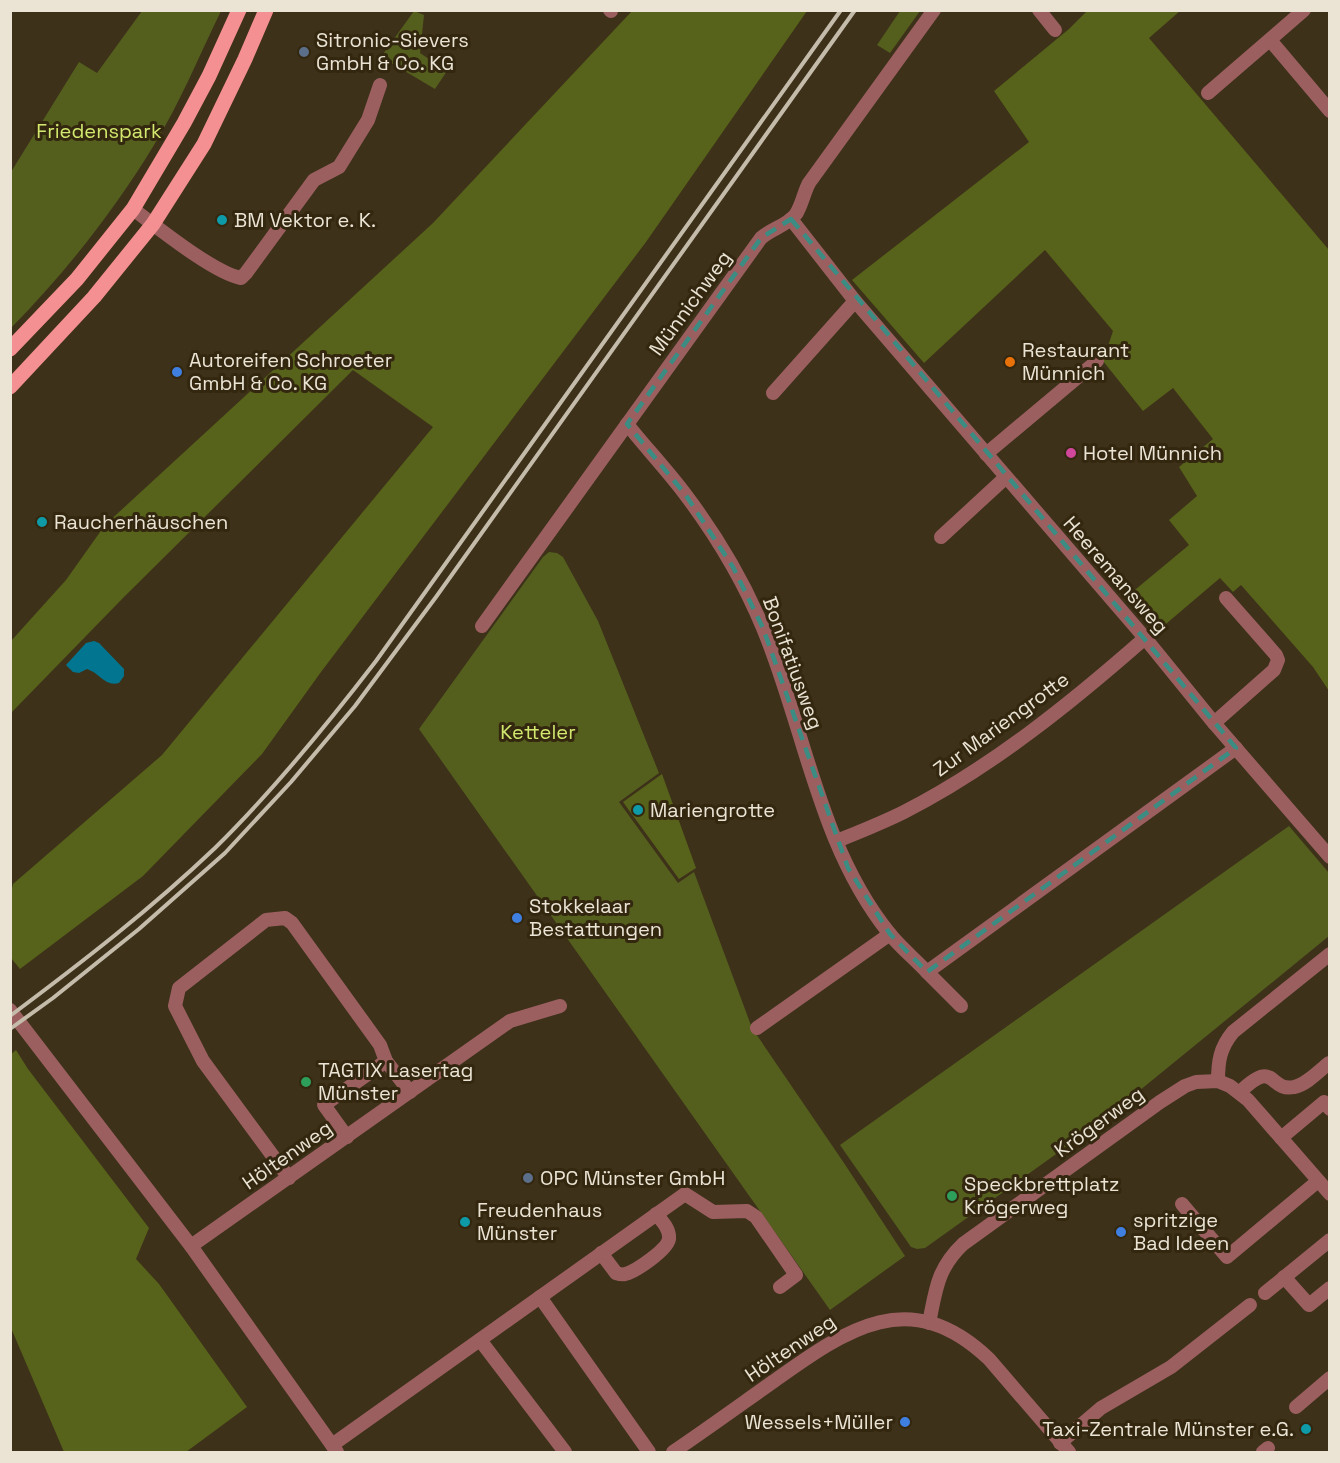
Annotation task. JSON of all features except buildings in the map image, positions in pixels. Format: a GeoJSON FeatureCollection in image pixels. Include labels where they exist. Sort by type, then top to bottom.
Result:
{"type":"FeatureCollection","features":[{"type":"Feature","properties":{"kind":"main road"},"geometry":{"type":"LineString","coordinates":[[10,349],[77,279],[133,209],[184,123],[209,76],[239,10]]}},
{"type":"Feature","properties":{"kind":"main road"},"geometry":{"type":"LineString","coordinates":[[10,387],[94,297],[153,224],[204,144],[266,10]]}},
{"type":"Feature","properties":{"kind":"street"},"geometry":{"type":"LineString","coordinates":[[791,219],[797,212],[809,183],[934,10]]}},
{"type":"Feature","properties":{"kind":"street"},"geometry":{"type":"LineString","coordinates":[[1039,10],[1055,30]]}},
{"type":"Feature","properties":{"kind":"street"},"geometry":{"type":"LineString","coordinates":[[1208,93],[1304,10]]}},
{"type":"Feature","properties":{"kind":"street"},"geometry":{"type":"LineString","coordinates":[[1270,40],[1329,111]]}},
{"type":"Feature","properties":{"kind":"street"},"geometry":{"type":"LineString","coordinates":[[133,209],[230,275],[241,278],[314,180],[339,167],[368,120],[380,85]]}},
{"type":"Feature","properties":{"kind":"street","name":"Heeremansweg"},"geometry":{"type":"LineString","coordinates":[[791,219],[855,301],[1145,638],[1214,723],[1329,857]]}},
{"type":"Feature","properties":{"kind":"street","name":"Münnichweg"},"geometry":{"type":"LineString","coordinates":[[482,626],[761,238],[769,230],[791,219]]}},
{"type":"Feature","properties":{"kind":"street"},"geometry":{"type":"LineString","coordinates":[[773,393],[855,301]]}},
{"type":"Feature","properties":{"kind":"street"},"geometry":{"type":"LineString","coordinates":[[986,454],[1097,361]]}},
{"type":"Feature","properties":{"kind":"street","name":"Bonifatiusweg"},"geometry":{"type":"LineString","coordinates":[[627,424],[668,472],[701,516],[749,598],[766,635],[823,808],[859,889],[890,934],[961,1006]]}},
{"type":"Feature","properties":{"kind":"street"},"geometry":{"type":"LineString","coordinates":[[941,537],[1005,478]]}},
{"type":"Feature","properties":{"kind":"street"},"geometry":{"type":"LineString","coordinates":[[1214,723],[1274,670],[1278,660],[1226,598]]}},
{"type":"Feature","properties":{"kind":"street","name":"Zur Mariengrotte"},"geometry":{"type":"LineString","coordinates":[[837,841],[903,812],[979,768],[1016,742],[1145,638]]}},
{"type":"Feature","properties":{"kind":"street"},"geometry":{"type":"LineString","coordinates":[[927,972],[1236,748]]}},
{"type":"Feature","properties":{"kind":"street"},"geometry":{"type":"LineString","coordinates":[[289,1178],[203,1061],[175,1006],[179,988],[266,920],[285,918],[292,923],[380,1045],[386,1061],[410,1092]]}},
{"type":"Feature","properties":{"kind":"street"},"geometry":{"type":"LineString","coordinates":[[757,1028],[890,934]]}},
{"type":"Feature","properties":{"kind":"street"},"geometry":{"type":"LineString","coordinates":[[1329,954],[1233,1032],[1219,1056],[1218,1081],[1240,1092],[1329,1194]]}},
{"type":"Feature","properties":{"kind":"street","name":"Höltenweg"},"geometry":{"type":"LineString","coordinates":[[191,1246],[510,1022],[560,1006]]}},
{"type":"Feature","properties":{"kind":"street"},"geometry":{"type":"LineString","coordinates":[[10,1010],[191,1246],[334,1449],[480,1340],[685,1194],[713,1212],[747,1211],[756,1217],[796,1275],[780,1287]]}},
{"type":"Feature","properties":{"kind":"street"},"geometry":{"type":"LineString","coordinates":[[347,1137],[324,1105],[386,1061]]}},
{"type":"Feature","properties":{"kind":"street"},"geometry":{"type":"LineString","coordinates":[[1240,1092],[1253,1079],[1261,1076],[1269,1077],[1283,1086],[1293,1087],[1303,1083],[1329,1063]]}},
{"type":"Feature","properties":{"kind":"street","name":"Krögerweg"},"geometry":{"type":"LineString","coordinates":[[929,1323],[939,1276],[946,1263],[963,1244],[1185,1086],[1207,1080],[1218,1081]]}},
{"type":"Feature","properties":{"kind":"street"},"geometry":{"type":"LineString","coordinates":[[1281,1138],[1324,1102],[1329,1109]]}},
{"type":"Feature","properties":{"kind":"street"},"geometry":{"type":"LineString","coordinates":[[1182,1204],[1227,1257],[1318,1181]]}},
{"type":"Feature","properties":{"kind":"street"},"geometry":{"type":"LineString","coordinates":[[601,1253],[615,1273],[623,1275],[632,1272],[665,1249],[669,1233],[656,1214]]}},
{"type":"Feature","properties":{"kind":"street"},"geometry":{"type":"LineString","coordinates":[[1265,1293],[1329,1240]]}},
{"type":"Feature","properties":{"kind":"street"},"geometry":{"type":"LineString","coordinates":[[1284,1277],[1309,1305],[1329,1288]]}},
{"type":"Feature","properties":{"kind":"street"},"geometry":{"type":"LineString","coordinates":[[540,1297],[649,1452]]}},
{"type":"Feature","properties":{"kind":"street"},"geometry":{"type":"LineString","coordinates":[[1065,1448],[1101,1408],[1171,1367],[1250,1305]]}},
{"type":"Feature","properties":{"kind":"street","name":"Höltenweg"},"geometry":{"type":"LineString","coordinates":[[673,1452],[817,1351],[848,1332],[882,1321],[914,1320],[953,1331],[975,1345],[1065,1448]]}},
{"type":"Feature","properties":{"kind":"street"},"geometry":{"type":"LineString","coordinates":[[480,1340],[566,1452]]}},
{"type":"Feature","properties":{"kind":"street"},"geometry":{"type":"LineString","coordinates":[[1296,1407],[1329,1378]]}},
{"type":"Feature","properties":{"kind":"highlighted area"},"geometry":{"type":"Polygon","coordinates":[[[791,219],[1236,748],[927,972],[890,934],[848,868],[763,628],[733,567],[685,494],[627,424],[761,238],[791,219]]]}},
{"type":"Feature","properties":{"kind":"green space","name":"Friedenspark"},"geometry":{"type":"Polygon","coordinates":[[[142,11],[221,11],[172,113],[139,170],[88,241],[11,328],[11,172],[79,62],[97,73],[142,11]]]}},
{"type":"Feature","properties":{"kind":"green space"},"geometry":{"type":"Polygon","coordinates":[[[414,11],[424,15],[420,53],[447,71],[435,89],[381,57],[414,11]]]}},
{"type":"Feature","properties":{"kind":"green space"},"geometry":{"type":"Polygon","coordinates":[[[632,11],[807,11],[646,242],[321,672],[262,754],[143,876],[20,969],[11,958],[10,896],[13,884],[162,755],[433,427],[353,370],[123,598],[11,713],[11,641],[66,580],[105,525],[433,223],[632,11]]]}},
{"type":"Feature","properties":{"kind":"green space"},"geometry":{"type":"Polygon","coordinates":[[[900,11],[920,11],[890,53],[877,45],[900,11]]]}},
{"type":"Feature","properties":{"kind":"green space"},"geometry":{"type":"Polygon","coordinates":[[[1087,11],[1180,11],[1149,38],[1329,250],[1329,691],[1313,667],[1241,585],[1233,592],[1220,578],[1160,629],[1130,594],[1189,545],[1169,520],[1197,496],[1179,467],[1213,439],[1173,388],[1143,411],[1103,361],[1113,331],[1045,250],[924,363],[852,280],[1029,142],[994,91],[1069,29],[1087,11]]]}},
{"type":"Feature","properties":{"kind":"green space","name":"Ketteler"},"geometry":{"type":"Polygon","coordinates":[[[549,552],[563,557],[598,621],[659,773],[619,802],[678,883],[694,872],[752,1028],[905,1256],[830,1310],[419,729],[543,557],[549,552]]]}},
{"type":"Feature","properties":{"kind":"green space"},"geometry":{"type":"Polygon","coordinates":[[[662,774],[696,868],[679,879],[623,802],[662,774]]]}},
{"type":"Feature","properties":{"kind":"green space"},"geometry":{"type":"Polygon","coordinates":[[[1289,826],[1329,873],[1329,936],[1101,1122],[925,1248],[911,1247],[840,1145],[1289,826]]]}},
{"type":"Feature","properties":{"kind":"green space"},"geometry":{"type":"Polygon","coordinates":[[[16,1050],[149,1228],[136,1259],[159,1284],[247,1407],[186,1452],[64,1452],[11,1328],[10,1055],[16,1050]]]}},
{"type":"Feature","properties":{"kind":"water"},"geometry":{"type":"Polygon","coordinates":[[[94,641],[99,643],[124,669],[124,676],[119,683],[110,683],[87,669],[79,673],[73,672],[66,665],[86,643],[94,641]]]}},
{"type":"Feature","properties":{"kind":"railway"},"geometry":{"type":"LineString","coordinates":[[10,1016],[115,935],[191,871],[258,803],[319,733],[376,661],[841,10]]}},
{"type":"Feature","properties":{"kind":"railway"},"geometry":{"type":"LineString","coordinates":[[10,1029],[53,998],[139,929],[225,853],[291,782],[355,706],[436,597],[855,10]]}},
{"type":"Feature","properties":{"kind":"place","name":"Sitronic-Sievers GmbH & Co. KG"},"geometry":{"type":"Point","coordinates":[304,52]}},
{"type":"Feature","properties":{"kind":"place","name":"BM Vektor e. K."},"geometry":{"type":"Point","coordinates":[222,220]}},
{"type":"Feature","properties":{"kind":"place","name":"Restaurant Münnich"},"geometry":{"type":"Point","coordinates":[1010,362]}},
{"type":"Feature","properties":{"kind":"place","name":"Autoreifen Schroeter GmbH & Co. KG"},"geometry":{"type":"Point","coordinates":[177,372]}},
{"type":"Feature","properties":{"kind":"place","name":"Hotel Münnich"},"geometry":{"type":"Point","coordinates":[1071,453]}},
{"type":"Feature","properties":{"kind":"place","name":"Raucherhäuschen"},"geometry":{"type":"Point","coordinates":[42,522]}},
{"type":"Feature","properties":{"kind":"place","name":"Mariengrotte"},"geometry":{"type":"Point","coordinates":[638,810]}},
{"type":"Feature","properties":{"kind":"place","name":"Stokkelaar Bestattungen"},"geometry":{"type":"Point","coordinates":[517,918]}},
{"type":"Feature","properties":{"kind":"place","name":"TAGTIX Lasertag Münster"},"geometry":{"type":"Point","coordinates":[306,1082]}},
{"type":"Feature","properties":{"kind":"place","name":"OPC Münster GmbH"},"geometry":{"type":"Point","coordinates":[528,1178]}},
{"type":"Feature","properties":{"kind":"place","name":"Speckbrettplatz Krögerweg"},"geometry":{"type":"Point","coordinates":[952,1196]}},
{"type":"Feature","properties":{"kind":"place","name":"Freudenhaus Münster"},"geometry":{"type":"Point","coordinates":[465,1222]}},
{"type":"Feature","properties":{"kind":"place","name":"spritzige Bad Ideen"},"geometry":{"type":"Point","coordinates":[1121,1232]}},
{"type":"Feature","properties":{"kind":"place","name":"Wessels+Müller"},"geometry":{"type":"Point","coordinates":[905,1422]}},
{"type":"Feature","properties":{"kind":"place","name":"Taxi-Zentrale Münster e.G."},"geometry":{"type":"Point","coordinates":[1306,1429]}}]}
